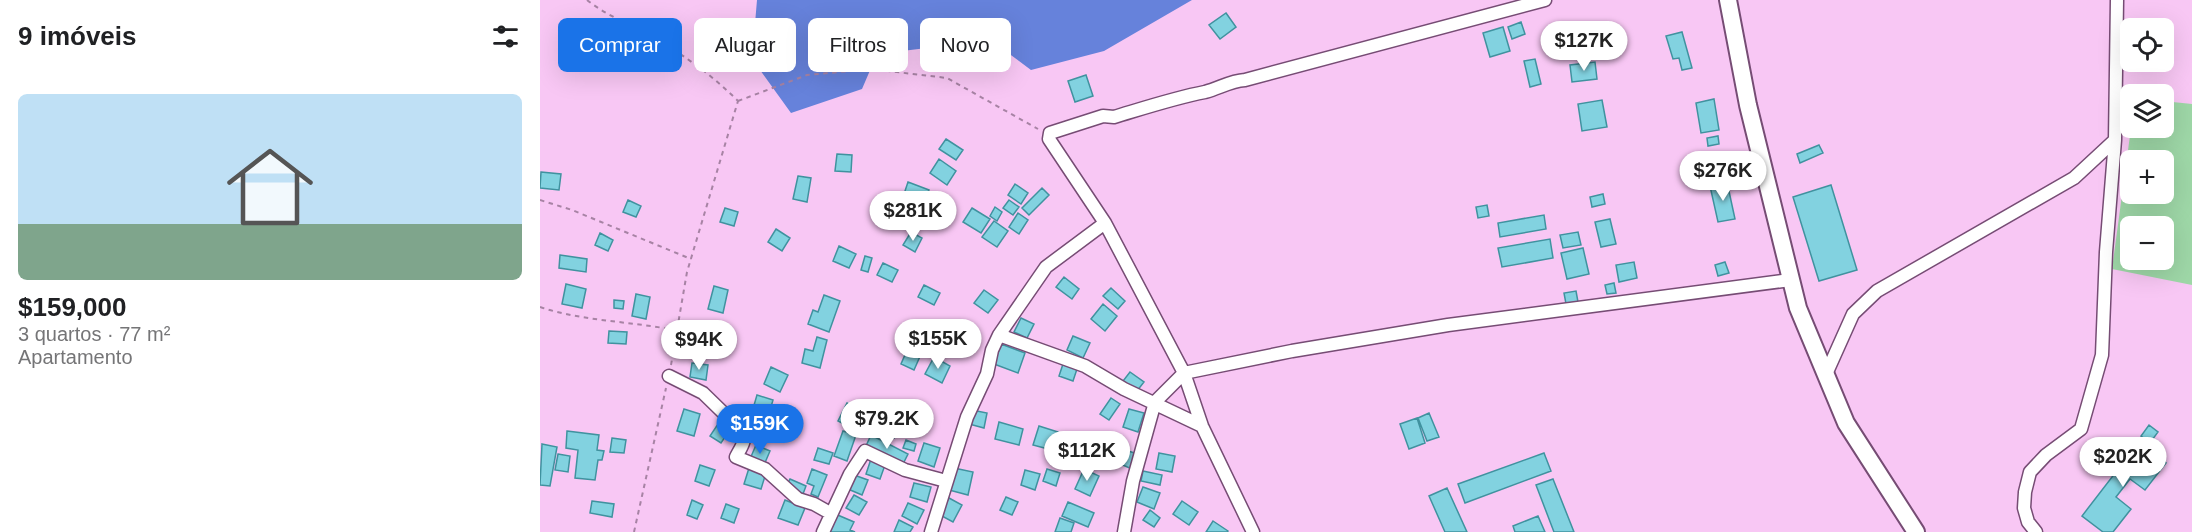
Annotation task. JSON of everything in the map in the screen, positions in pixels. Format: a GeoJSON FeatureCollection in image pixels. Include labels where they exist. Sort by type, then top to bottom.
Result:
{"type":"FeatureCollection","features":[{"type":"Feature","properties":{"kind":"street"},"geometry":{"type":"LineString","coordinates":[[1253,532],[1202,426],[1184,374],[1105,223],[1049,136],[1054,131],[1103,116],[1114,117],[1182,96],[1208,91],[1232,81],[1255,78],[1545,0]]}},
{"type":"Feature","properties":{"kind":"street"},"geometry":{"type":"LineString","coordinates":[[1728,0],[1751,117],[1798,308],[1827,372],[1846,423],[1916,532]]}},
{"type":"Feature","properties":{"kind":"street"},"geometry":{"type":"LineString","coordinates":[[2036,532],[2028,522],[2024,508],[2030,472],[2039,461],[2081,429],[2102,355],[2106,252],[2112,202],[2115,140],[2117,0]]}},
{"type":"Feature","properties":{"kind":"street"},"geometry":{"type":"LineString","coordinates":[[1827,372],[1853,314],[1877,291],[2074,178],[2115,140]]}},
{"type":"Feature","properties":{"kind":"street"},"geometry":{"type":"LineString","coordinates":[[931,532],[946,481],[977,393],[987,374],[992,350],[999,335],[1046,267],[1105,223]]}},
{"type":"Feature","properties":{"kind":"street"},"geometry":{"type":"LineString","coordinates":[[1124,532],[1133,481],[1155,402],[1184,374],[1292,351],[1448,325],[1790,280]]}},
{"type":"Feature","properties":{"kind":"street"},"geometry":{"type":"LineString","coordinates":[[999,335],[1085,366],[1124,389],[1202,426]]}},
{"type":"Feature","properties":{"kind":"street"},"geometry":{"type":"LineString","coordinates":[[669,376],[703,393],[742,431],[745,437],[736,457],[765,469],[798,500],[814,504],[830,513]]}},
{"type":"Feature","properties":{"kind":"street"},"geometry":{"type":"LineString","coordinates":[[823,532],[830,513],[865,451],[905,470],[946,481]]}},
{"type":"Feature","properties":{"kind":"path"},"geometry":{"type":"LineString","coordinates":[[587,0],[606,15],[651,36],[712,74],[738,101]]}},
{"type":"Feature","properties":{"kind":"path"},"geometry":{"type":"LineString","coordinates":[[738,101],[807,75],[871,69],[947,78],[1049,136]]}},
{"type":"Feature","properties":{"kind":"path"},"geometry":{"type":"LineString","coordinates":[[634,532],[679,331],[691,259],[738,101]]}},
{"type":"Feature","properties":{"kind":"path"},"geometry":{"type":"LineString","coordinates":[[540,200],[572,210],[691,259]]}},
{"type":"Feature","properties":{"kind":"path"},"geometry":{"type":"LineString","coordinates":[[540,307],[596,320],[625,321],[679,331]]}},
{"type":"Feature","properties":{"kind":"green space"},"geometry":{"type":"Polygon","coordinates":[[[2174,102],[2192,104],[2192,285],[2112,269],[2121,204],[2174,204],[2174,150],[2128,150],[2130,138],[2174,138],[2174,102]]]}},
{"type":"Feature","properties":{"kind":"water"},"geometry":{"type":"Polygon","coordinates":[[[757,0],[1192,0],[1104,51],[1031,70],[1011,55],[1011,18],[920,18],[920,49],[908,50],[908,18],[808,18],[808,72],[869,72],[862,89],[791,113],[761,72],[796,72],[796,18],[755,18],[757,0]]]}},
{"type":"Feature","properties":{"kind":"building"},"geometry":{"type":"Polygon","coordinates":[[[1226,13],[1236,27],[1220,39],[1209,25],[1226,13]]]}},
{"type":"Feature","properties":{"kind":"building"},"geometry":{"type":"Polygon","coordinates":[[[1521,22],[1525,34],[1512,39],[1508,27],[1521,22]]]}},
{"type":"Feature","properties":{"kind":"building"},"geometry":{"type":"Polygon","coordinates":[[[1586,23],[1588,31],[1563,36],[1561,27],[1586,23]]]}},
{"type":"Feature","properties":{"kind":"building"},"geometry":{"type":"Polygon","coordinates":[[[1503,27],[1510,51],[1490,57],[1483,33],[1503,27]]]}},
{"type":"Feature","properties":{"kind":"building"},"geometry":{"type":"Polygon","coordinates":[[[1682,32],[1692,68],[1682,70],[1679,58],[1673,59],[1666,36],[1682,32]]]}},
{"type":"Feature","properties":{"kind":"building"},"geometry":{"type":"Polygon","coordinates":[[[1591,39],[1593,47],[1568,52],[1566,44],[1591,39]]]}},
{"type":"Feature","properties":{"kind":"building"},"geometry":{"type":"Polygon","coordinates":[[[1535,59],[1541,84],[1530,87],[1524,61],[1535,59]]]}},
{"type":"Feature","properties":{"kind":"building"},"geometry":{"type":"Polygon","coordinates":[[[1595,62],[1597,79],[1572,82],[1570,65],[1595,62]]]}},
{"type":"Feature","properties":{"kind":"building"},"geometry":{"type":"Polygon","coordinates":[[[1086,75],[1093,96],[1075,102],[1068,81],[1086,75]]]}},
{"type":"Feature","properties":{"kind":"building"},"geometry":{"type":"Polygon","coordinates":[[[1714,99],[1719,130],[1701,133],[1696,103],[1714,99]]]}},
{"type":"Feature","properties":{"kind":"building"},"geometry":{"type":"Polygon","coordinates":[[[1602,100],[1607,127],[1582,131],[1578,104],[1602,100]]]}},
{"type":"Feature","properties":{"kind":"building"},"geometry":{"type":"Polygon","coordinates":[[[1718,136],[1719,144],[1708,146],[1707,138],[1718,136]]]}},
{"type":"Feature","properties":{"kind":"building"},"geometry":{"type":"Polygon","coordinates":[[[946,139],[963,150],[956,160],[939,149],[946,139]]]}},
{"type":"Feature","properties":{"kind":"building"},"geometry":{"type":"Polygon","coordinates":[[[1819,145],[1823,153],[1800,163],[1797,154],[1819,145]]]}},
{"type":"Feature","properties":{"kind":"building"},"geometry":{"type":"Polygon","coordinates":[[[837,154],[852,155],[851,172],[835,171],[837,154]]]}},
{"type":"Feature","properties":{"kind":"building"},"geometry":{"type":"Polygon","coordinates":[[[1724,158],[1727,176],[1709,180],[1706,161],[1724,158]]]}},
{"type":"Feature","properties":{"kind":"building"},"geometry":{"type":"Polygon","coordinates":[[[939,159],[956,171],[947,185],[930,173],[939,159]]]}},
{"type":"Feature","properties":{"kind":"building"},"geometry":{"type":"Polygon","coordinates":[[[541,172],[561,174],[559,190],[540,188],[541,172]]]}},
{"type":"Feature","properties":{"kind":"building"},"geometry":{"type":"Polygon","coordinates":[[[798,176],[811,178],[807,202],[793,199],[798,176]]]}},
{"type":"Feature","properties":{"kind":"building"},"geometry":{"type":"Polygon","coordinates":[[[908,182],[929,190],[923,205],[903,197],[908,182]]]}},
{"type":"Feature","properties":{"kind":"building"},"geometry":{"type":"Polygon","coordinates":[[[1727,182],[1735,219],[1718,222],[1710,186],[1727,182]]]}},
{"type":"Feature","properties":{"kind":"building"},"geometry":{"type":"Polygon","coordinates":[[[1015,184],[1028,193],[1021,204],[1008,195],[1015,184]]]}},
{"type":"Feature","properties":{"kind":"building"},"geometry":{"type":"Polygon","coordinates":[[[1831,185],[1857,270],[1819,281],[1793,197],[1831,185]]]}},
{"type":"Feature","properties":{"kind":"building"},"geometry":{"type":"Polygon","coordinates":[[[1042,188],[1049,195],[1029,215],[1022,208],[1042,188]]]}},
{"type":"Feature","properties":{"kind":"building"},"geometry":{"type":"Polygon","coordinates":[[[1603,194],[1605,204],[1592,207],[1590,197],[1603,194]]]}},
{"type":"Feature","properties":{"kind":"building"},"geometry":{"type":"Polygon","coordinates":[[[628,200],[641,206],[636,217],[623,212],[628,200]]]}},
{"type":"Feature","properties":{"kind":"building"},"geometry":{"type":"Polygon","coordinates":[[[1009,200],[1019,207],[1013,215],[1003,208],[1009,200]]]}},
{"type":"Feature","properties":{"kind":"building"},"geometry":{"type":"Polygon","coordinates":[[[925,204],[933,208],[924,225],[906,216],[910,207],[921,213],[925,204]]]}},
{"type":"Feature","properties":{"kind":"building"},"geometry":{"type":"Polygon","coordinates":[[[1487,205],[1489,216],[1478,218],[1476,207],[1487,205]]]}},
{"type":"Feature","properties":{"kind":"building"},"geometry":{"type":"Polygon","coordinates":[[[995,207],[1002,212],[997,221],[990,216],[995,207]]]}},
{"type":"Feature","properties":{"kind":"building"},"geometry":{"type":"Polygon","coordinates":[[[725,208],[738,212],[734,226],[720,222],[725,208]]]}},
{"type":"Feature","properties":{"kind":"building"},"geometry":{"type":"Polygon","coordinates":[[[972,208],[990,219],[981,233],[963,222],[972,208]]]}},
{"type":"Feature","properties":{"kind":"building"},"geometry":{"type":"Polygon","coordinates":[[[1018,213],[1028,220],[1019,234],[1009,227],[1018,213]]]}},
{"type":"Feature","properties":{"kind":"building"},"geometry":{"type":"Polygon","coordinates":[[[1544,215],[1546,229],[1500,237],[1498,223],[1544,215]]]}},
{"type":"Feature","properties":{"kind":"building"},"geometry":{"type":"Polygon","coordinates":[[[1610,219],[1616,244],[1601,247],[1595,222],[1610,219]]]}},
{"type":"Feature","properties":{"kind":"building"},"geometry":{"type":"Polygon","coordinates":[[[994,221],[1008,231],[997,247],[982,237],[994,221]]]}},
{"type":"Feature","properties":{"kind":"building"},"geometry":{"type":"Polygon","coordinates":[[[776,229],[790,238],[782,251],[768,242],[776,229]]]}},
{"type":"Feature","properties":{"kind":"building"},"geometry":{"type":"Polygon","coordinates":[[[911,232],[922,238],[915,252],[903,245],[911,232]]]}},
{"type":"Feature","properties":{"kind":"building"},"geometry":{"type":"Polygon","coordinates":[[[1578,232],[1581,245],[1563,248],[1560,235],[1578,232]]]}},
{"type":"Feature","properties":{"kind":"building"},"geometry":{"type":"Polygon","coordinates":[[[600,233],[613,240],[608,251],[595,245],[600,233]]]}},
{"type":"Feature","properties":{"kind":"building"},"geometry":{"type":"Polygon","coordinates":[[[1550,239],[1553,258],[1502,267],[1498,248],[1550,239]]]}},
{"type":"Feature","properties":{"kind":"building"},"geometry":{"type":"Polygon","coordinates":[[[839,246],[856,254],[849,268],[833,261],[839,246]]]}},
{"type":"Feature","properties":{"kind":"building"},"geometry":{"type":"Polygon","coordinates":[[[1583,248],[1589,274],[1567,279],[1561,253],[1583,248]]]}},
{"type":"Feature","properties":{"kind":"building"},"geometry":{"type":"Polygon","coordinates":[[[560,255],[587,259],[586,272],[559,268],[560,255]]]}},
{"type":"Feature","properties":{"kind":"building"},"geometry":{"type":"Polygon","coordinates":[[[865,256],[872,258],[868,272],[861,270],[865,256]]]}},
{"type":"Feature","properties":{"kind":"building"},"geometry":{"type":"Polygon","coordinates":[[[1634,262],[1637,278],[1619,282],[1616,265],[1634,262]]]}},
{"type":"Feature","properties":{"kind":"building"},"geometry":{"type":"Polygon","coordinates":[[[1725,262],[1729,273],[1718,276],[1715,265],[1725,262]]]}},
{"type":"Feature","properties":{"kind":"building"},"geometry":{"type":"Polygon","coordinates":[[[883,263],[898,270],[892,282],[877,275],[883,263]]]}},
{"type":"Feature","properties":{"kind":"building"},"geometry":{"type":"Polygon","coordinates":[[[1064,277],[1079,289],[1072,299],[1056,287],[1064,277]]]}},
{"type":"Feature","properties":{"kind":"building"},"geometry":{"type":"Polygon","coordinates":[[[1614,283],[1616,293],[1607,294],[1605,285],[1614,283]]]}},
{"type":"Feature","properties":{"kind":"building"},"geometry":{"type":"Polygon","coordinates":[[[566,284],[586,289],[582,308],[562,304],[566,284]]]}},
{"type":"Feature","properties":{"kind":"building"},"geometry":{"type":"Polygon","coordinates":[[[924,285],[940,293],[934,305],[918,297],[924,285]]]}},
{"type":"Feature","properties":{"kind":"building"},"geometry":{"type":"Polygon","coordinates":[[[714,286],[728,290],[723,313],[708,309],[714,286]]]}},
{"type":"Feature","properties":{"kind":"building"},"geometry":{"type":"Polygon","coordinates":[[[1111,288],[1125,301],[1118,309],[1103,296],[1111,288]]]}},
{"type":"Feature","properties":{"kind":"building"},"geometry":{"type":"Polygon","coordinates":[[[984,290],[998,300],[988,313],[974,303],[984,290]]]}},
{"type":"Feature","properties":{"kind":"building"},"geometry":{"type":"Polygon","coordinates":[[[1576,291],[1578,302],[1566,304],[1564,293],[1576,291]]]}},
{"type":"Feature","properties":{"kind":"building"},"geometry":{"type":"Polygon","coordinates":[[[636,294],[650,297],[646,319],[632,316],[636,294]]]}},
{"type":"Feature","properties":{"kind":"building"},"geometry":{"type":"Polygon","coordinates":[[[824,295],[840,301],[829,332],[808,324],[813,310],[818,312],[824,295]]]}},
{"type":"Feature","properties":{"kind":"building"},"geometry":{"type":"Polygon","coordinates":[[[614,300],[624,301],[623,309],[614,308],[614,300]]]}},
{"type":"Feature","properties":{"kind":"building"},"geometry":{"type":"Polygon","coordinates":[[[1103,304],[1117,316],[1105,331],[1091,319],[1103,304]]]}},
{"type":"Feature","properties":{"kind":"building"},"geometry":{"type":"Polygon","coordinates":[[[1021,318],[1034,324],[1027,338],[1014,332],[1021,318]]]}},
{"type":"Feature","properties":{"kind":"building"},"geometry":{"type":"Polygon","coordinates":[[[698,327],[724,333],[720,350],[694,344],[698,327]]]}},
{"type":"Feature","properties":{"kind":"building"},"geometry":{"type":"Polygon","coordinates":[[[609,331],[627,332],[626,344],[608,343],[609,331]]]}},
{"type":"Feature","properties":{"kind":"building"},"geometry":{"type":"Polygon","coordinates":[[[1073,336],[1090,343],[1083,358],[1067,350],[1073,336]]]}},
{"type":"Feature","properties":{"kind":"building"},"geometry":{"type":"Polygon","coordinates":[[[817,337],[827,340],[820,368],[802,363],[805,349],[813,351],[817,337]]]}},
{"type":"Feature","properties":{"kind":"building"},"geometry":{"type":"Polygon","coordinates":[[[1001,344],[1025,353],[1018,373],[994,364],[1001,344]]]}},
{"type":"Feature","properties":{"kind":"building"},"geometry":{"type":"Polygon","coordinates":[[[908,348],[921,354],[914,370],[901,364],[908,348]]]}},
{"type":"Feature","properties":{"kind":"building"},"geometry":{"type":"Polygon","coordinates":[[[934,357],[950,366],[942,383],[925,374],[934,357]]]}},
{"type":"Feature","properties":{"kind":"building"},"geometry":{"type":"Polygon","coordinates":[[[1064,361],[1078,366],[1073,381],[1059,376],[1064,361]]]}},
{"type":"Feature","properties":{"kind":"building"},"geometry":{"type":"Polygon","coordinates":[[[692,363],[708,365],[706,380],[690,377],[692,363]]]}},
{"type":"Feature","properties":{"kind":"building"},"geometry":{"type":"Polygon","coordinates":[[[771,367],[788,375],[780,392],[764,384],[771,367]]]}},
{"type":"Feature","properties":{"kind":"building"},"geometry":{"type":"Polygon","coordinates":[[[1130,372],[1144,382],[1137,391],[1123,381],[1130,372]]]}},
{"type":"Feature","properties":{"kind":"building"},"geometry":{"type":"Polygon","coordinates":[[[757,395],[773,400],[768,417],[752,412],[757,395]]]}},
{"type":"Feature","properties":{"kind":"building"},"geometry":{"type":"Polygon","coordinates":[[[1111,398],[1120,404],[1109,420],[1100,414],[1111,398]]]}},
{"type":"Feature","properties":{"kind":"building"},"geometry":{"type":"Polygon","coordinates":[[[847,403],[863,411],[853,429],[838,421],[847,403]]]}},
{"type":"Feature","properties":{"kind":"building"},"geometry":{"type":"Polygon","coordinates":[[[684,409],[700,414],[694,436],[677,431],[684,409]]]}},
{"type":"Feature","properties":{"kind":"building"},"geometry":{"type":"Polygon","coordinates":[[[1129,409],[1144,413],[1138,432],[1123,427],[1129,409]]]}},
{"type":"Feature","properties":{"kind":"building"},"geometry":{"type":"Polygon","coordinates":[[[972,410],[987,413],[984,428],[969,424],[972,410]]]}},
{"type":"Feature","properties":{"kind":"building"},"geometry":{"type":"Polygon","coordinates":[[[883,412],[901,419],[894,438],[876,431],[883,412]]]}},
{"type":"Feature","properties":{"kind":"building"},"geometry":{"type":"Polygon","coordinates":[[[1429,413],[1439,437],[1427,441],[1418,418],[1429,413]]]}},
{"type":"Feature","properties":{"kind":"building"},"geometry":{"type":"Polygon","coordinates":[[[904,418],[916,423],[913,432],[901,427],[904,418]]]}},
{"type":"Feature","properties":{"kind":"building"},"geometry":{"type":"Polygon","coordinates":[[[1417,418],[1425,443],[1409,449],[1400,424],[1417,418]]]}},
{"type":"Feature","properties":{"kind":"building"},"geometry":{"type":"Polygon","coordinates":[[[999,422],[1023,429],[1019,445],[995,439],[999,422]]]}},
{"type":"Feature","properties":{"kind":"building"},"geometry":{"type":"Polygon","coordinates":[[[718,424],[729,431],[721,443],[710,436],[718,424]]]}},
{"type":"Feature","properties":{"kind":"building"},"geometry":{"type":"Polygon","coordinates":[[[2149,425],[2158,432],[2150,443],[2141,436],[2149,425]]]}},
{"type":"Feature","properties":{"kind":"building"},"geometry":{"type":"Polygon","coordinates":[[[1039,426],[1058,432],[1052,450],[1033,445],[1039,426]]]}},
{"type":"Feature","properties":{"kind":"building"},"geometry":{"type":"Polygon","coordinates":[[[567,431],[599,435],[597,450],[604,451],[602,460],[598,460],[595,480],[575,478],[578,450],[566,448],[567,431]]]}},
{"type":"Feature","properties":{"kind":"building"},"geometry":{"type":"Polygon","coordinates":[[[843,431],[856,435],[847,461],[834,456],[843,431]]]}},
{"type":"Feature","properties":{"kind":"building"},"geometry":{"type":"Polygon","coordinates":[[[871,435],[908,454],[903,464],[866,446],[871,435]]]}},
{"type":"Feature","properties":{"kind":"building"},"geometry":{"type":"Polygon","coordinates":[[[612,438],[626,440],[624,453],[610,452],[612,438]]]}},
{"type":"Feature","properties":{"kind":"building"},"geometry":{"type":"Polygon","coordinates":[[[906,440],[916,444],[914,451],[903,448],[906,440]]]}},
{"type":"Feature","properties":{"kind":"building"},"geometry":{"type":"Polygon","coordinates":[[[1086,441],[1109,451],[1101,469],[1078,459],[1086,441]]]}},
{"type":"Feature","properties":{"kind":"building"},"geometry":{"type":"Polygon","coordinates":[[[2139,442],[2166,463],[2145,490],[2130,479],[2116,497],[2131,509],[2113,532],[2103,532],[2082,516],[2139,442]]]}},
{"type":"Feature","properties":{"kind":"building"},"geometry":{"type":"Polygon","coordinates":[[[924,443],[940,448],[934,467],[918,461],[924,443]]]}},
{"type":"Feature","properties":{"kind":"building"},"geometry":{"type":"Polygon","coordinates":[[[542,444],[557,447],[550,486],[540,485],[542,444]]]}},
{"type":"Feature","properties":{"kind":"building"},"geometry":{"type":"Polygon","coordinates":[[[756,445],[770,451],[764,465],[750,459],[756,445]]]}},
{"type":"Feature","properties":{"kind":"building"},"geometry":{"type":"Polygon","coordinates":[[[818,448],[833,453],[829,464],[814,460],[818,448]]]}},
{"type":"Feature","properties":{"kind":"building"},"geometry":{"type":"Polygon","coordinates":[[[1123,449],[1137,454],[1132,469],[1118,463],[1123,449]]]}},
{"type":"Feature","properties":{"kind":"building"},"geometry":{"type":"Polygon","coordinates":[[[1159,453],[1175,456],[1172,472],[1156,469],[1159,453]]]}},
{"type":"Feature","properties":{"kind":"building"},"geometry":{"type":"Polygon","coordinates":[[[1544,453],[1551,471],[1465,503],[1458,484],[1544,453]]]}},
{"type":"Feature","properties":{"kind":"building"},"geometry":{"type":"Polygon","coordinates":[[[558,454],[570,456],[568,472],[555,470],[558,454]]]}},
{"type":"Feature","properties":{"kind":"building"},"geometry":{"type":"Polygon","coordinates":[[[871,459],[885,465],[880,479],[866,474],[871,459]]]}},
{"type":"Feature","properties":{"kind":"building"},"geometry":{"type":"Polygon","coordinates":[[[700,465],[715,470],[709,486],[695,481],[700,465]]]}},
{"type":"Feature","properties":{"kind":"building"},"geometry":{"type":"Polygon","coordinates":[[[749,468],[766,473],[761,489],[744,484],[749,468]]]}},
{"type":"Feature","properties":{"kind":"building"},"geometry":{"type":"Polygon","coordinates":[[[954,468],[973,472],[968,495],[949,490],[954,468]]]}},
{"type":"Feature","properties":{"kind":"building"},"geometry":{"type":"Polygon","coordinates":[[[812,469],[827,475],[818,497],[811,494],[814,486],[807,483],[812,469]]]}},
{"type":"Feature","properties":{"kind":"building"},"geometry":{"type":"Polygon","coordinates":[[[1047,469],[1060,473],[1056,486],[1043,481],[1047,469]]]}},
{"type":"Feature","properties":{"kind":"building"},"geometry":{"type":"Polygon","coordinates":[[[1084,469],[1099,476],[1090,496],[1075,489],[1084,469]]]}},
{"type":"Feature","properties":{"kind":"building"},"geometry":{"type":"Polygon","coordinates":[[[1025,470],[1040,474],[1035,490],[1021,485],[1025,470]]]}},
{"type":"Feature","properties":{"kind":"building"},"geometry":{"type":"Polygon","coordinates":[[[1143,471],[1162,475],[1160,485],[1141,481],[1143,471]]]}},
{"type":"Feature","properties":{"kind":"building"},"geometry":{"type":"Polygon","coordinates":[[[854,475],[868,480],[862,495],[848,489],[854,475]]]}},
{"type":"Feature","properties":{"kind":"building"},"geometry":{"type":"Polygon","coordinates":[[[790,479],[806,486],[803,494],[786,487],[790,479]]]}},
{"type":"Feature","properties":{"kind":"building"},"geometry":{"type":"Polygon","coordinates":[[[1553,479],[1574,532],[1554,532],[1536,485],[1553,479]]]}},
{"type":"Feature","properties":{"kind":"building"},"geometry":{"type":"Polygon","coordinates":[[[914,483],[931,487],[927,502],[910,497],[914,483]]]}},
{"type":"Feature","properties":{"kind":"building"},"geometry":{"type":"Polygon","coordinates":[[[1143,487],[1160,493],[1154,509],[1137,502],[1143,487]]]}},
{"type":"Feature","properties":{"kind":"building"},"geometry":{"type":"Polygon","coordinates":[[[1447,488],[1467,532],[1445,532],[1429,496],[1447,488]]]}},
{"type":"Feature","properties":{"kind":"building"},"geometry":{"type":"Polygon","coordinates":[[[854,495],[867,502],[859,515],[846,508],[854,495]]]}},
{"type":"Feature","properties":{"kind":"building"},"geometry":{"type":"Polygon","coordinates":[[[1006,497],[1018,502],[1012,515],[1000,510],[1006,497]]]}},
{"type":"Feature","properties":{"kind":"building"},"geometry":{"type":"Polygon","coordinates":[[[949,498],[962,505],[953,522],[940,515],[949,498]]]}},
{"type":"Feature","properties":{"kind":"building"},"geometry":{"type":"Polygon","coordinates":[[[692,500],[703,505],[697,519],[687,515],[692,500]]]}},
{"type":"Feature","properties":{"kind":"building"},"geometry":{"type":"Polygon","coordinates":[[[785,500],[805,508],[798,525],[778,518],[785,500]]]}},
{"type":"Feature","properties":{"kind":"building"},"geometry":{"type":"Polygon","coordinates":[[[592,501],[614,504],[612,517],[590,513],[592,501]]]}},
{"type":"Feature","properties":{"kind":"building"},"geometry":{"type":"Polygon","coordinates":[[[1182,501],[1198,512],[1189,525],[1173,514],[1182,501]]]}},
{"type":"Feature","properties":{"kind":"building"},"geometry":{"type":"Polygon","coordinates":[[[1068,502],[1094,513],[1088,527],[1062,516],[1068,502]]]}},
{"type":"Feature","properties":{"kind":"building"},"geometry":{"type":"Polygon","coordinates":[[[908,503],[924,510],[917,524],[902,516],[908,503]]]}},
{"type":"Feature","properties":{"kind":"building"},"geometry":{"type":"Polygon","coordinates":[[[726,504],[739,509],[734,523],[721,518],[726,504]]]}},
{"type":"Feature","properties":{"kind":"building"},"geometry":{"type":"Polygon","coordinates":[[[1150,510],[1160,518],[1154,527],[1143,520],[1150,510]]]}},
{"type":"Feature","properties":{"kind":"building"},"geometry":{"type":"Polygon","coordinates":[[[833,513],[854,522],[850,530],[855,532],[825,532],[833,513]]]}},
{"type":"Feature","properties":{"kind":"building"},"geometry":{"type":"Polygon","coordinates":[[[1538,516],[1545,532],[1515,532],[1513,526],[1538,516]]]}},
{"type":"Feature","properties":{"kind":"building"},"geometry":{"type":"Polygon","coordinates":[[[1060,518],[1074,523],[1071,532],[1055,532],[1060,518]]]}},
{"type":"Feature","properties":{"kind":"building"},"geometry":{"type":"Polygon","coordinates":[[[899,520],[913,527],[910,532],[894,532],[899,520]]]}},
{"type":"Feature","properties":{"kind":"building"},"geometry":{"type":"Polygon","coordinates":[[[1213,521],[1228,531],[1206,532],[1213,521]]]}}]}
